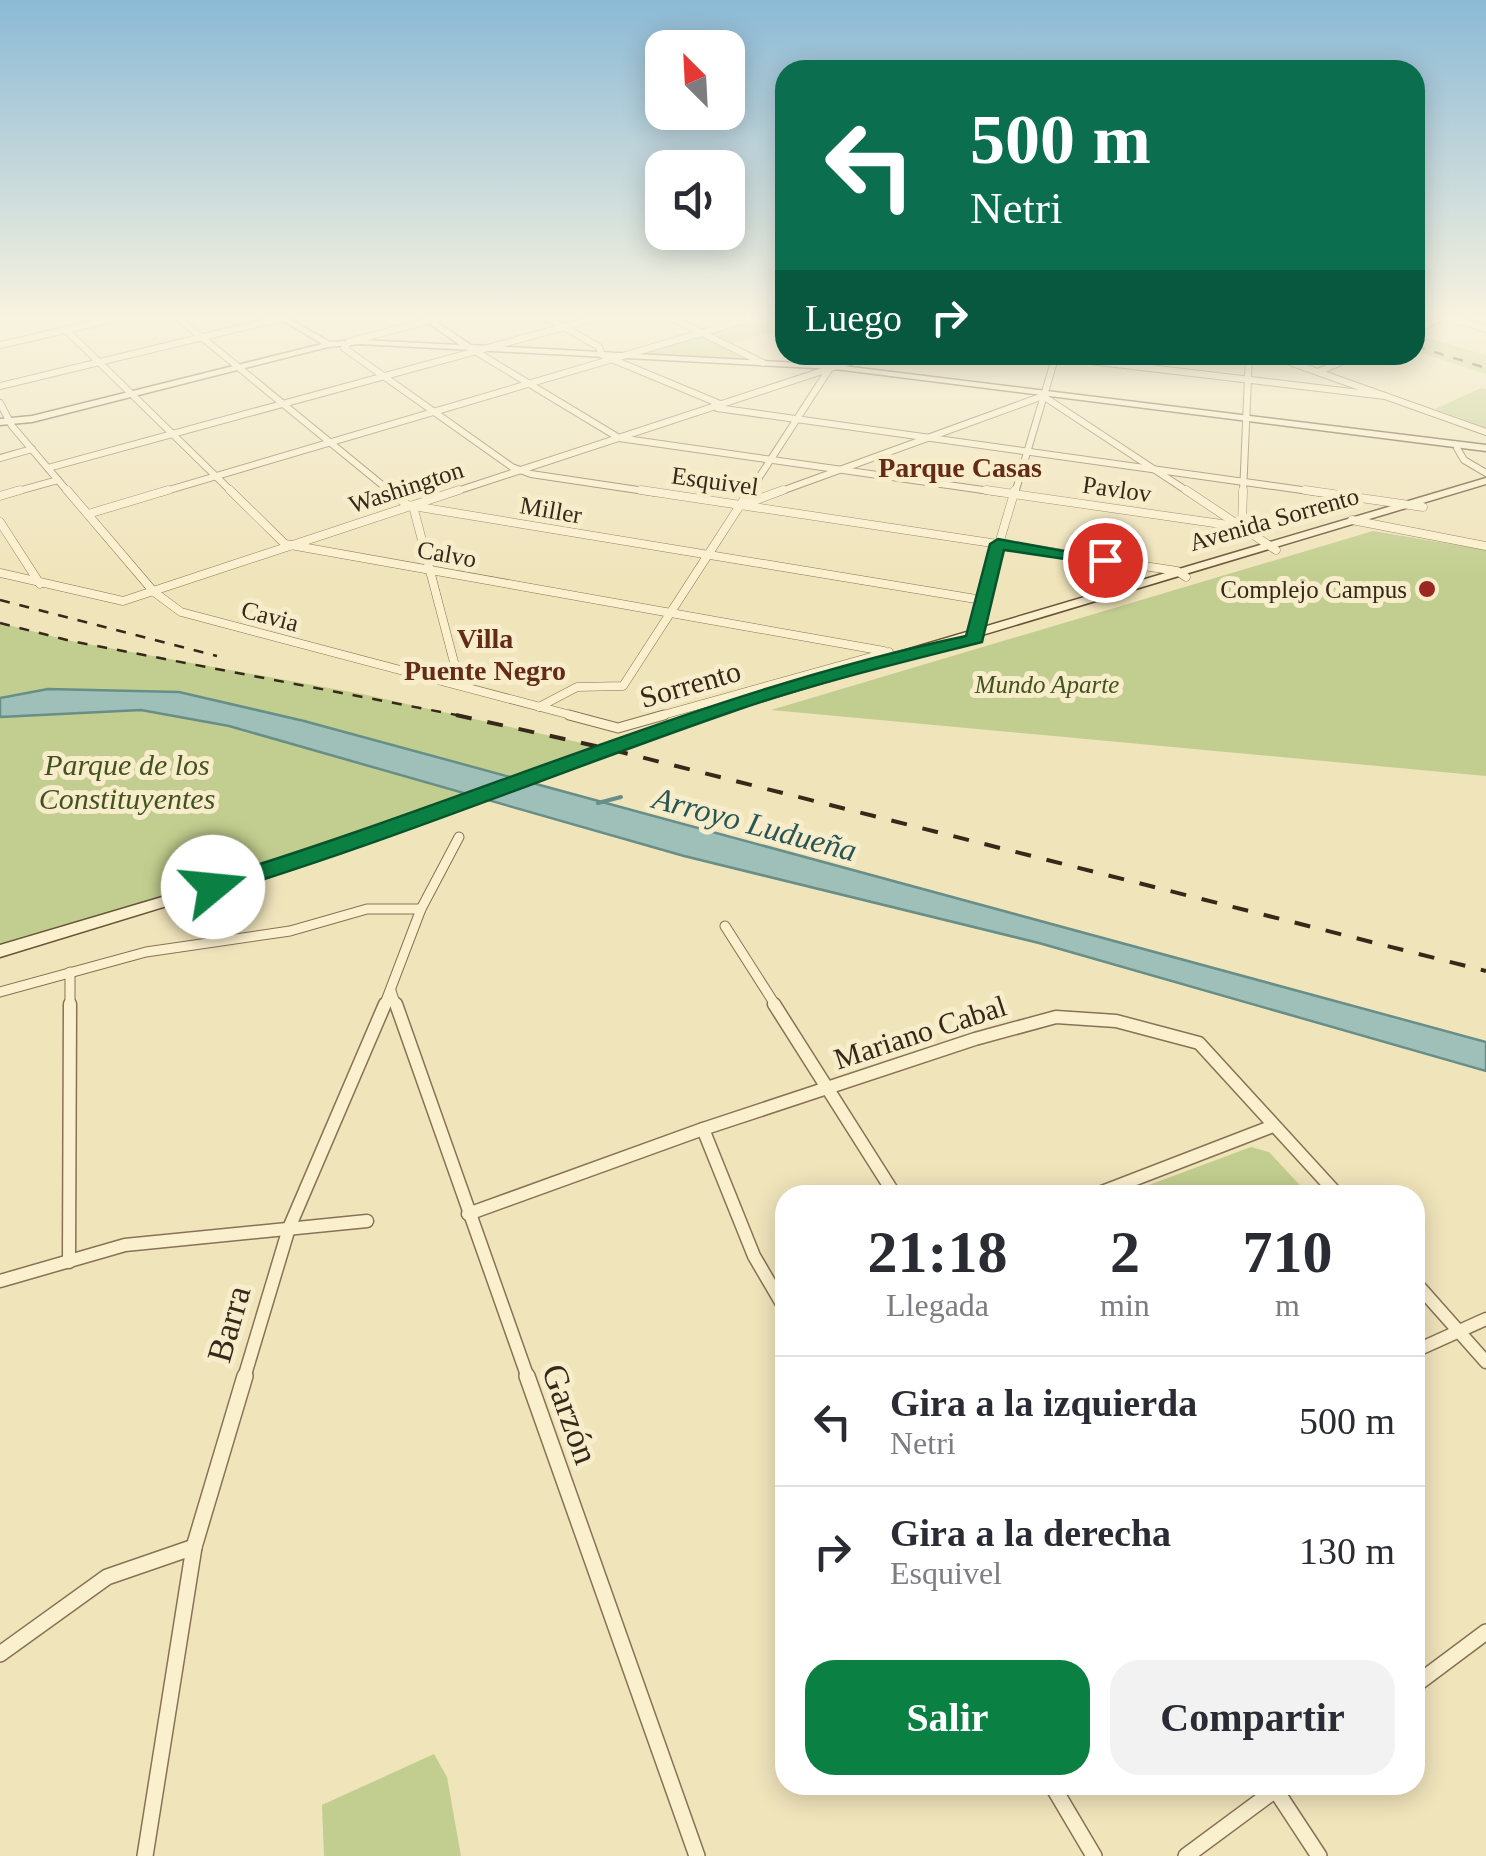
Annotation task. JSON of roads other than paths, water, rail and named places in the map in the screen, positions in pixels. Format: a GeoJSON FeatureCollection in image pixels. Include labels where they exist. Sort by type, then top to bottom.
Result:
{"type":"FeatureCollection","features":[{"type":"Feature","properties":{"kind":"main road"},"geometry":{"type":"LineString","coordinates":[[5,422],[88,404]]}},
{"type":"Feature","properties":{"kind":"main road"},"geometry":{"type":"LineString","coordinates":[[1121,404],[1486,450]]}},
{"type":"Feature","properties":{"kind":"main road"},"geometry":{"type":"LineString","coordinates":[[1246,419],[1486,450]]}},
{"type":"Feature","properties":{"kind":"main road","name":"Avenida Sorrento"},"geometry":{"type":"LineString","coordinates":[[0,951],[319,854],[638,738],[896,653],[975,635],[1486,481]]}},
{"type":"Feature","properties":{"kind":"street","name":"Calvo"},"geometry":{"type":"LineString","coordinates":[[141,404],[285,544],[896,653]]}},
{"type":"Feature","properties":{"kind":"street"},"geometry":{"type":"LineString","coordinates":[[48,468],[283,404]]}},
{"type":"Feature","properties":{"kind":"street","name":"Miller"},"geometry":{"type":"LineString","coordinates":[[283,404],[413,506],[982,600]]}},
{"type":"Feature","properties":{"kind":"street","name":"Esquivel"},"geometry":{"type":"LineString","coordinates":[[424,404],[521,470],[1182,574]]}},
{"type":"Feature","properties":{"kind":"street"},"geometry":{"type":"LineString","coordinates":[[88,514],[464,404]]}},
{"type":"Feature","properties":{"kind":"street","name":"Pavlov"},"geometry":{"type":"LineString","coordinates":[[563,404],[620,438],[1242,527]]}},
{"type":"Feature","properties":{"kind":"street","name":"Washington"},"geometry":{"type":"LineString","coordinates":[[40,584],[124,601],[720,404]]}},
{"type":"Feature","properties":{"kind":"street"},"geometry":{"type":"LineString","coordinates":[[539,707],[578,687],[623,686],[808,404]]}},
{"type":"Feature","properties":{"kind":"street"},"geometry":{"type":"LineString","coordinates":[[742,506],[1018,404]]}},
{"type":"Feature","properties":{"kind":"street"},"geometry":{"type":"LineString","coordinates":[[975,635],[1040,404]]}},
{"type":"Feature","properties":{"kind":"street"},"geometry":{"type":"LineString","coordinates":[[1057,404],[1272,547]]}},
{"type":"Feature","properties":{"kind":"street"},"geometry":{"type":"LineString","coordinates":[[1242,527],[1246,404]]}},
{"type":"Feature","properties":{"kind":"street"},"geometry":{"type":"LineString","coordinates":[[1406,404],[1486,432]]}},
{"type":"Feature","properties":{"kind":"street"},"geometry":{"type":"LineString","coordinates":[[711,407],[1418,504]]}},
{"type":"Feature","properties":{"kind":"street","name":"Cavia"},"geometry":{"type":"LineString","coordinates":[[5,422],[154,592],[181,612],[618,728]]}},
{"type":"Feature","properties":{"kind":"street"},"geometry":{"type":"LineString","coordinates":[[1457,448],[1486,481]]}},
{"type":"Feature","properties":{"kind":"street"},"geometry":{"type":"LineString","coordinates":[[0,458],[32,449]]}},
{"type":"Feature","properties":{"kind":"street"},"geometry":{"type":"LineString","coordinates":[[0,496],[58,480]]}},
{"type":"Feature","properties":{"kind":"street"},"geometry":{"type":"LineString","coordinates":[[413,506],[426,571],[460,686]]}},
{"type":"Feature","properties":{"kind":"street"},"geometry":{"type":"LineString","coordinates":[[0,522],[40,584]]}},
{"type":"Feature","properties":{"kind":"street"},"geometry":{"type":"LineString","coordinates":[[1357,522],[1486,546]]}},
{"type":"Feature","properties":{"kind":"street"},"geometry":{"type":"LineString","coordinates":[[0,574],[40,584]]}},
{"type":"Feature","properties":{"kind":"street","name":"Sorrento"},"geometry":{"type":"LineString","coordinates":[[618,728],[896,653]]}},
{"type":"Feature","properties":{"kind":"street","name":"Barra"},"geometry":{"type":"LineString","coordinates":[[145,1856],[194,1548],[288,1228],[392,991],[421,909],[459,837]]}},
{"type":"Feature","properties":{"kind":"street"},"geometry":{"type":"LineString","coordinates":[[0,992],[146,952],[290,931],[367,909],[421,909]]}},
{"type":"Feature","properties":{"kind":"street"},"geometry":{"type":"LineString","coordinates":[[725,926],[889,1185]]}},
{"type":"Feature","properties":{"kind":"street"},"geometry":{"type":"LineString","coordinates":[[69,1262],[70,972]]}},
{"type":"Feature","properties":{"kind":"street","name":"Garzón"},"geometry":{"type":"LineString","coordinates":[[392,991],[697,1856]]}},
{"type":"Feature","properties":{"kind":"street","name":"Mariano Cabal"},"geometry":{"type":"LineString","coordinates":[[468,1214],[703,1129],[1024,1023],[1082,1017],[1116,1021],[1199,1043],[1329,1185]]}},
{"type":"Feature","properties":{"kind":"street"},"geometry":{"type":"LineString","coordinates":[[1120,1185],[1273,1126]]}},
{"type":"Feature","properties":{"kind":"street"},"geometry":{"type":"LineString","coordinates":[[703,1129],[754,1256],[775,1293]]}},
{"type":"Feature","properties":{"kind":"street"},"geometry":{"type":"LineString","coordinates":[[0,1281],[125,1244],[367,1221]]}},
{"type":"Feature","properties":{"kind":"street"},"geometry":{"type":"LineString","coordinates":[[1425,1294],[1486,1362]]}},
{"type":"Feature","properties":{"kind":"street"},"geometry":{"type":"LineString","coordinates":[[1425,1345],[1486,1320]]}},
{"type":"Feature","properties":{"kind":"street"},"geometry":{"type":"LineString","coordinates":[[0,1654],[107,1578],[194,1548]]}},
{"type":"Feature","properties":{"kind":"street"},"geometry":{"type":"LineString","coordinates":[[1425,1678],[1486,1632]]}},
{"type":"Feature","properties":{"kind":"street"},"geometry":{"type":"LineString","coordinates":[[1058,1795],[1094,1856]]}},
{"type":"Feature","properties":{"kind":"street"},"geometry":{"type":"LineString","coordinates":[[1186,1856],[1266,1795]]}},
{"type":"Feature","properties":{"kind":"street"},"geometry":{"type":"LineString","coordinates":[[1282,1795],[1318,1856]]}},
{"type":"Feature","properties":{"kind":"water","name":"Arroyo Ludueña"},"geometry":{"type":"Polygon","coordinates":[[[48,689],[179,692],[304,721],[1486,1042],[1486,1071],[1039,943],[684,856],[229,726],[141,710],[0,717],[0,698],[48,689]]]}},
{"type":"Feature","properties":{"kind":"waterway"},"geometry":{"type":"LineString","coordinates":[[598,803],[621,797]]}},
{"type":"Feature","properties":{"kind":"railway"},"geometry":{"type":"LineString","coordinates":[[0,600],[217,656]]}},
{"type":"Feature","properties":{"kind":"railway"},"geometry":{"type":"LineString","coordinates":[[0,623],[71,641],[467,717]]}},
{"type":"Feature","properties":{"kind":"railway"},"geometry":{"type":"LineString","coordinates":[[456,715],[609,749],[1486,971]]}},
{"type":"Feature","properties":{"kind":"place","name":"Complejo Campus"},"geometry":{"type":"Point","coordinates":[1427,589]}},
{"type":"Feature","properties":{"kind":"district","name":"Parque Casas"},"geometry":{"type":"Point","coordinates":[960,467]}},
{"type":"Feature","properties":{"kind":"district","name":"Villa Puente Negro"},"geometry":{"type":"Point","coordinates":[485,654]}},
{"type":"Feature","properties":{"kind":"park label","name":"Mundo Aparte"},"geometry":{"type":"Point","coordinates":[1047,684]}},
{"type":"Feature","properties":{"kind":"park label","name":"Parque de los Constituyentes"},"geometry":{"type":"Point","coordinates":[127,781]}}]}
